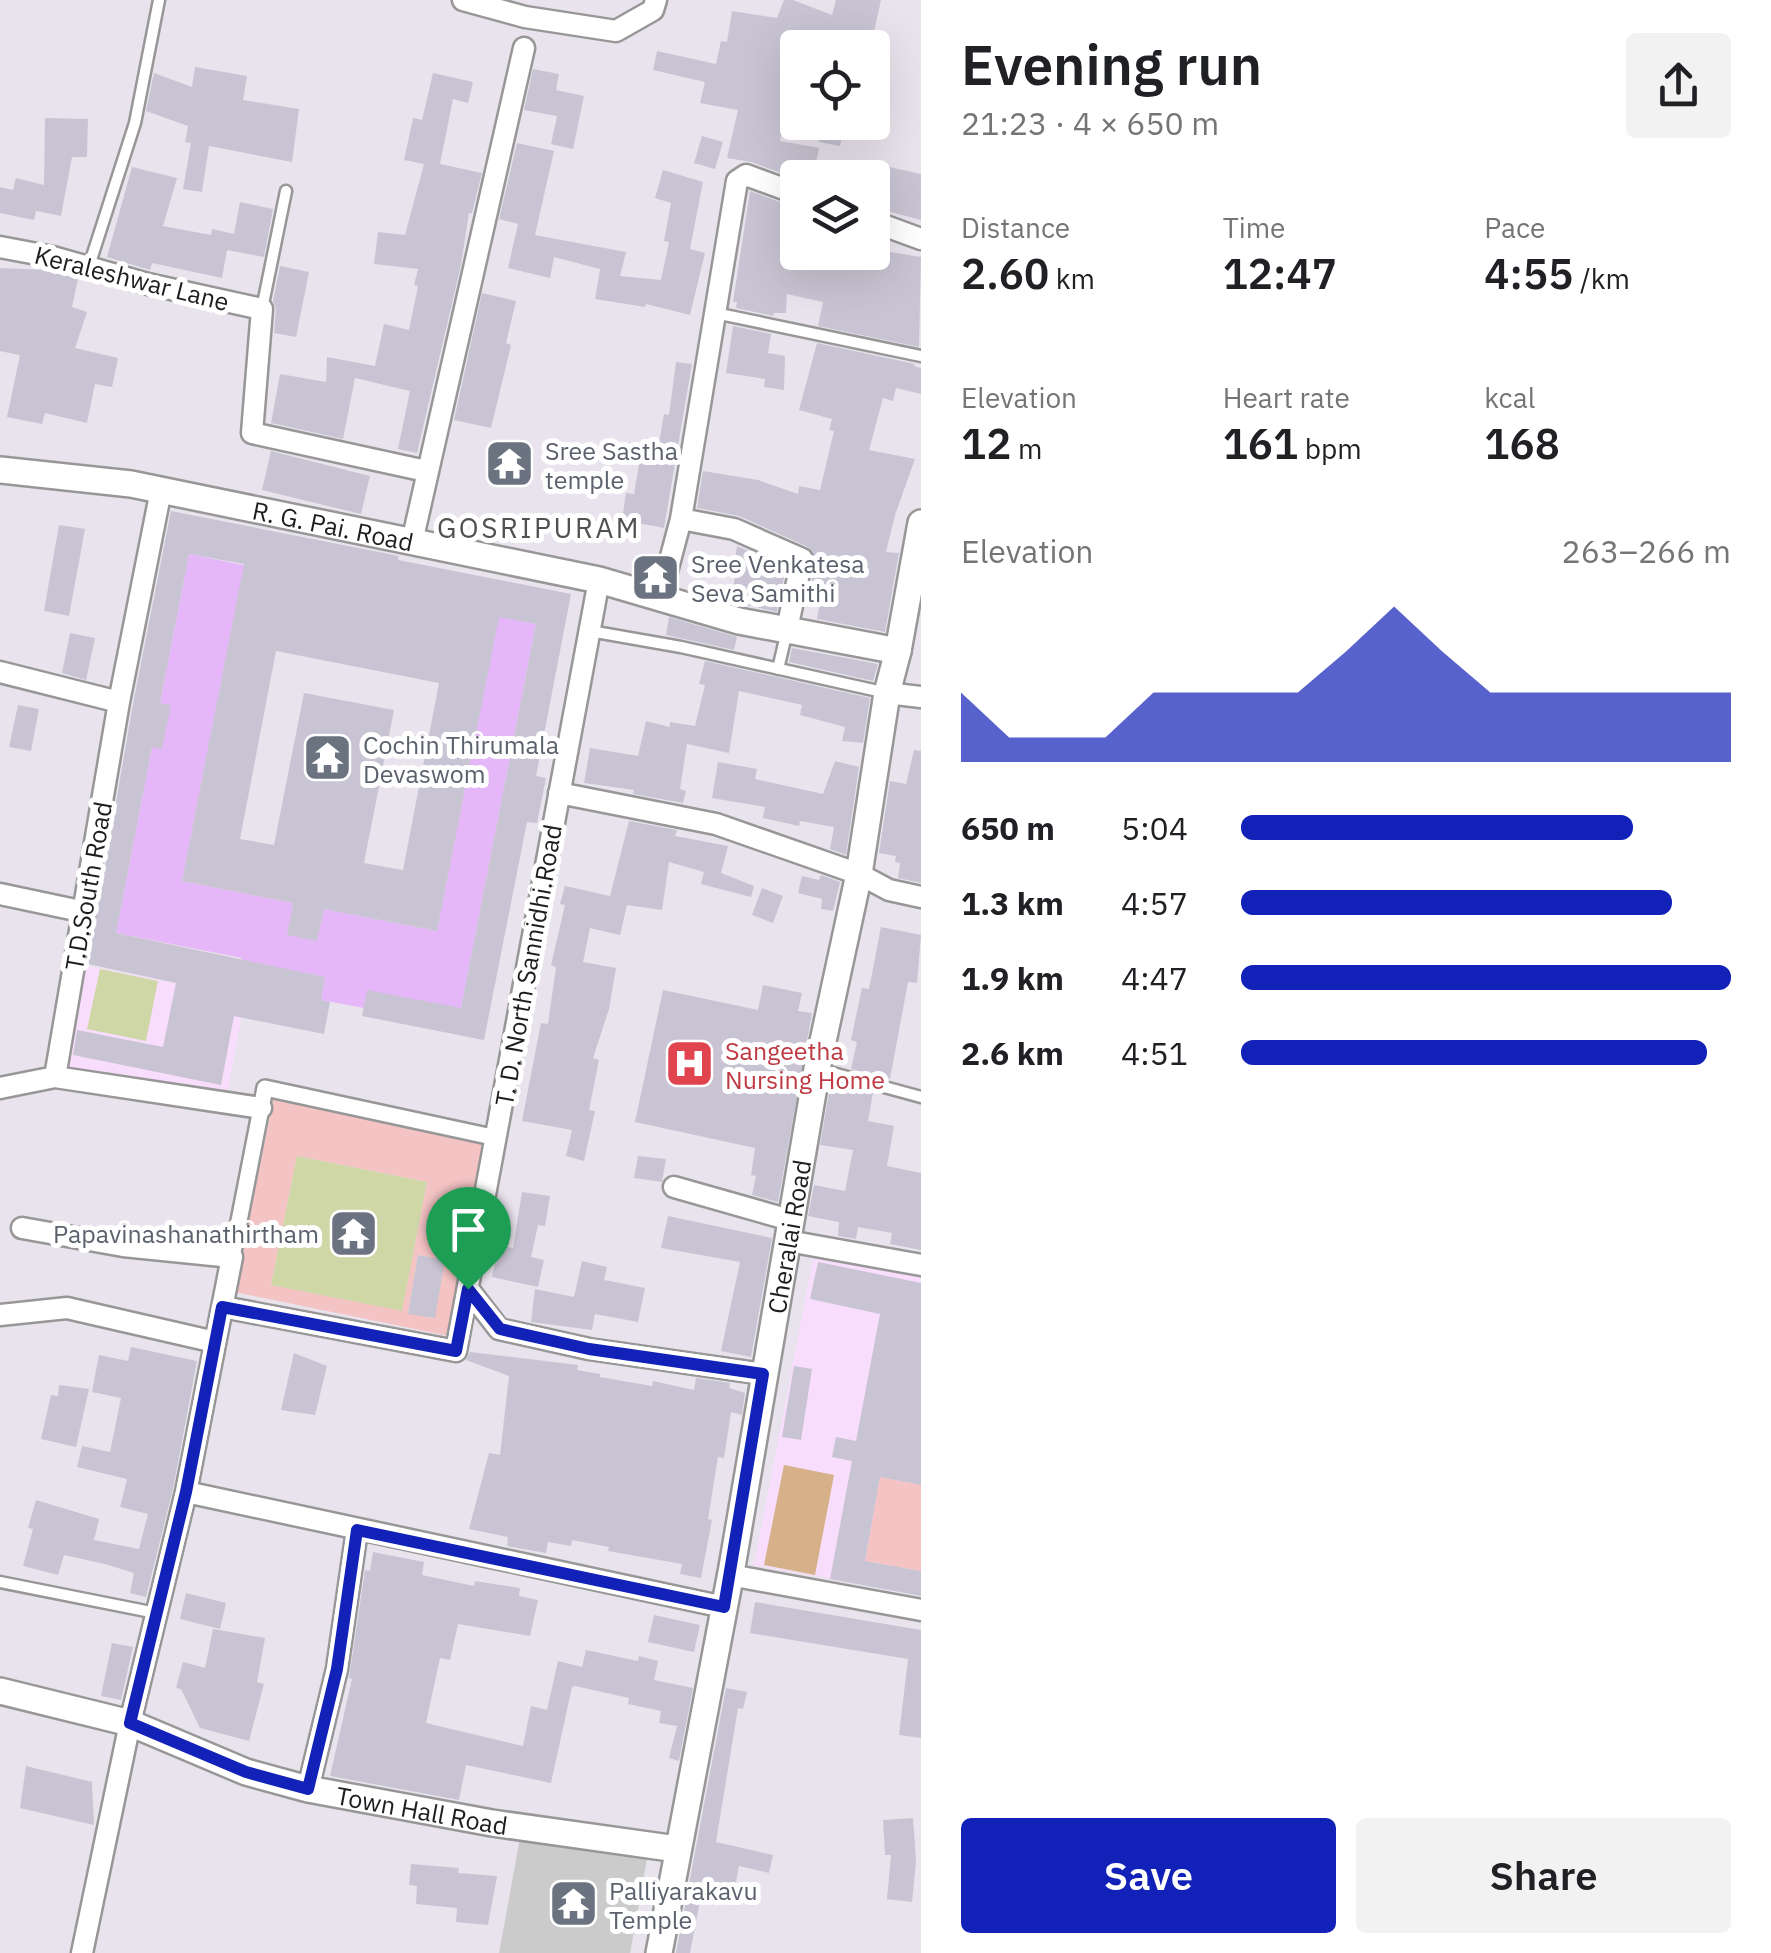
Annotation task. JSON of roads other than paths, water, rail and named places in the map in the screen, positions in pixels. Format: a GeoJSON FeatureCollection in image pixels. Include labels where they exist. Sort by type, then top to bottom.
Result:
{"type":"FeatureCollection","features":[{"type":"Feature","properties":{"kind":"street"},"geometry":{"type":"LineString","coordinates":[[463,0],[487,3],[525,17],[616,31],[654,10],[656,0]]}},
{"type":"Feature","properties":{"kind":"street"},"geometry":{"type":"LineString","coordinates":[[412,542],[524,48]]}},
{"type":"Feature","properties":{"kind":"street"},"geometry":{"type":"LineString","coordinates":[[660,598],[682,519],[737,181],[746,175],[780,187]]}},
{"type":"Feature","properties":{"kind":"street"},"geometry":{"type":"LineString","coordinates":[[890,228],[921,239]]}},
{"type":"Feature","properties":{"kind":"street","name":"Keraleshwar Lane"},"geometry":{"type":"LineString","coordinates":[[0,247],[262,308],[252,432],[426,472]]}},
{"type":"Feature","properties":{"kind":"street","name":"R. G. Pai. Road"},"geometry":{"type":"LineString","coordinates":[[0,470],[160,490],[599,580],[739,621],[898,651]]}},
{"type":"Feature","properties":{"kind":"street","name":"T.D.South Road"},"geometry":{"type":"LineString","coordinates":[[55,1078],[119,702],[160,490]]}},
{"type":"Feature","properties":{"kind":"street"},"geometry":{"type":"LineString","coordinates":[[682,519],[734,529],[802,559],[787,629]]}},
{"type":"Feature","properties":{"kind":"street","name":"Cheralai Road"},"geometry":{"type":"LineString","coordinates":[[659,1953],[730,1575],[817,1069],[859,874],[887,693],[916,589],[921,523]]}},
{"type":"Feature","properties":{"kind":"street","name":"T. D. North Sannidhi.Road"},"geometry":{"type":"LineString","coordinates":[[222,1307],[456,1351],[599,580]]}},
{"type":"Feature","properties":{"kind":"street"},"geometry":{"type":"LineString","coordinates":[[0,672],[119,702]]}},
{"type":"Feature","properties":{"kind":"street"},"geometry":{"type":"LineString","coordinates":[[887,693],[921,697]]}},
{"type":"Feature","properties":{"kind":"street"},"geometry":{"type":"LineString","coordinates":[[559,794],[716,824],[859,874],[888,890],[921,898]]}},
{"type":"Feature","properties":{"kind":"street"},"geometry":{"type":"LineString","coordinates":[[0,894],[85,912]]}},
{"type":"Feature","properties":{"kind":"street"},"geometry":{"type":"LineString","coordinates":[[0,1088],[55,1078],[263,1098],[497,1138]]}},
{"type":"Feature","properties":{"kind":"street"},"geometry":{"type":"LineString","coordinates":[[82,1953],[130,1723],[186,1492],[263,1098]]}},
{"type":"Feature","properties":{"kind":"street"},"geometry":{"type":"LineString","coordinates":[[674,1187],[789,1230],[921,1265]]}},
{"type":"Feature","properties":{"kind":"street"},"geometry":{"type":"LineString","coordinates":[[22,1228],[122,1246],[232,1257]]}},
{"type":"Feature","properties":{"kind":"street"},"geometry":{"type":"LineString","coordinates":[[468,1289],[500,1329],[589,1349],[763,1374]]}},
{"type":"Feature","properties":{"kind":"street"},"geometry":{"type":"LineString","coordinates":[[0,1315],[67,1308],[215,1342]]}},
{"type":"Feature","properties":{"kind":"street"},"geometry":{"type":"LineString","coordinates":[[186,1492],[724,1607]]}},
{"type":"Feature","properties":{"kind":"street"},"geometry":{"type":"LineString","coordinates":[[308,1789],[337,1669],[357,1530]]}},
{"type":"Feature","properties":{"kind":"street"},"geometry":{"type":"LineString","coordinates":[[730,1575],[921,1610]]}},
{"type":"Feature","properties":{"kind":"street","name":"Town Hall Road"},"geometry":{"type":"LineString","coordinates":[[0,1691],[130,1723],[246,1772],[308,1789],[492,1822],[677,1849]]}},
{"type":"Feature","properties":{"kind":"lane"},"geometry":{"type":"LineString","coordinates":[[90,266],[135,123],[159,0]]}},
{"type":"Feature","properties":{"kind":"lane"},"geometry":{"type":"LineString","coordinates":[[262,308],[286,191]]}},
{"type":"Feature","properties":{"kind":"lane"},"geometry":{"type":"LineString","coordinates":[[714,313],[921,356]]}},
{"type":"Feature","properties":{"kind":"lane"},"geometry":{"type":"LineString","coordinates":[[778,668],[787,629]]}},
{"type":"Feature","properties":{"kind":"lane"},"geometry":{"type":"LineString","coordinates":[[590,631],[887,693]]}},
{"type":"Feature","properties":{"kind":"lane"},"geometry":{"type":"LineString","coordinates":[[817,1069],[921,1097]]}},
{"type":"Feature","properties":{"kind":"lane"},"geometry":{"type":"LineString","coordinates":[[0,1582],[157,1613]]}},
{"type":"Feature","properties":{"kind":"place","name":"Sree Sastha temple"},"geometry":{"type":"Point","coordinates":[510,464]}},
{"type":"Feature","properties":{"kind":"place","name":"Sree Venkatesa Seva Samithi"},"geometry":{"type":"Point","coordinates":[656,577]}},
{"type":"Feature","properties":{"kind":"place","name":"Cochin Thirumala Devaswom"},"geometry":{"type":"Point","coordinates":[328,758]}},
{"type":"Feature","properties":{"kind":"place","name":"Sangeetha Nursing Home"},"geometry":{"type":"Point","coordinates":[690,1064]}},
{"type":"Feature","properties":{"kind":"place","name":"Papavinashanathirtham"},"geometry":{"type":"Point","coordinates":[354,1233]}},
{"type":"Feature","properties":{"kind":"place","name":"Palliyarakavu Temple"},"geometry":{"type":"Point","coordinates":[574,1904]}},
{"type":"Feature","properties":{"kind":"district","name":"GOSRIPURAM"},"geometry":{"type":"Point","coordinates":[539,527]}}]}
